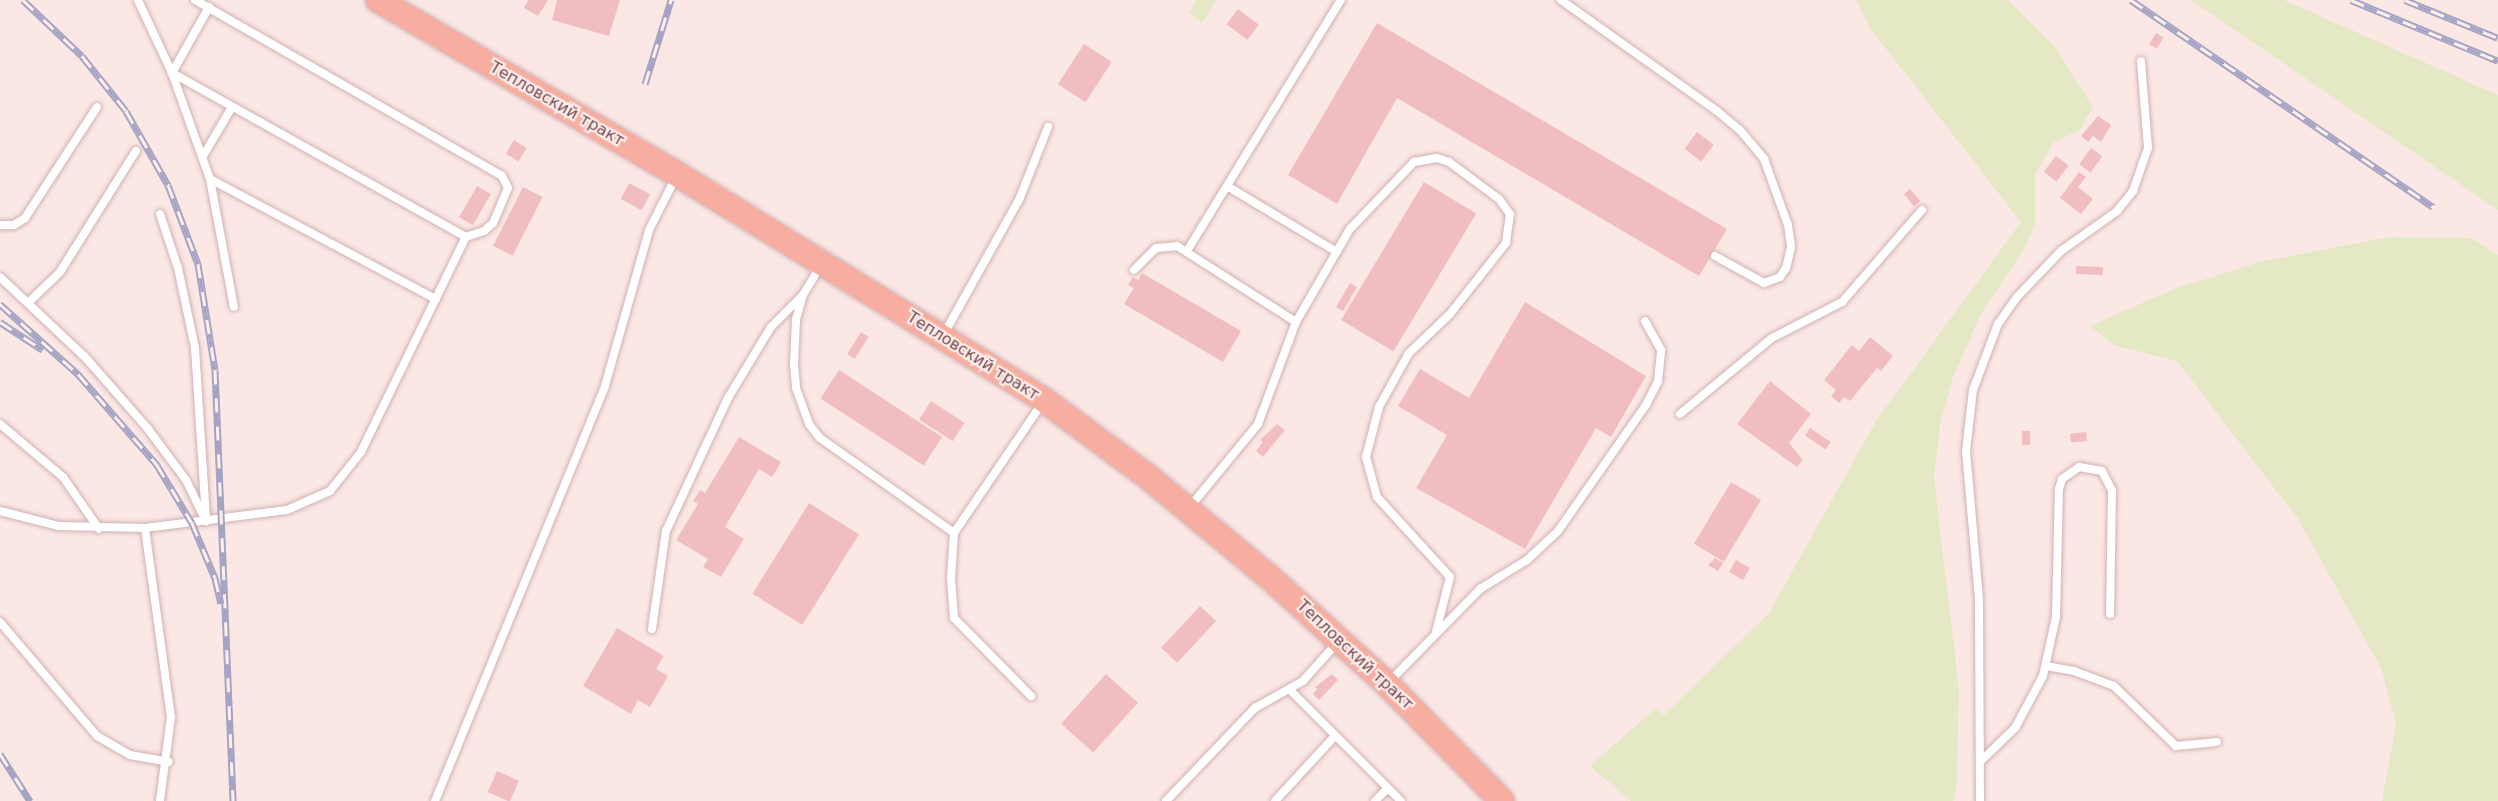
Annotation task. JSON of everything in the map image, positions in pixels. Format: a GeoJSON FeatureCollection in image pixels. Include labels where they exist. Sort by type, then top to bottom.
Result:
{"type":"FeatureCollection","features":[{"type":"Feature","properties":{"kind":"main road","name":"Тепловский тракт"},"geometry":{"type":"LineString","coordinates":[[378,0],[677,174],[943,335],[1044,400],[1188,509],[1340,640],[1387,684],[1502,801]]}},
{"type":"Feature","properties":{"kind":"lane"},"geometry":{"type":"LineString","coordinates":[[138,0],[172,73],[203,156],[210,179],[234,307]]}},
{"type":"Feature","properties":{"kind":"lane"},"geometry":{"type":"LineString","coordinates":[[0,511],[59,526],[99,529],[145,528],[286,510],[330,491],[361,452],[466,237],[484,231],[492,223],[508,188],[502,176],[195,0]]}},
{"type":"Feature","properties":{"kind":"lane"},"geometry":{"type":"LineString","coordinates":[[1187,251],[1341,0]]}},
{"type":"Feature","properties":{"kind":"lane"},"geometry":{"type":"LineString","coordinates":[[1562,0],[1717,111],[1740,130],[1764,159],[1788,225],[1791,247],[1786,268],[1780,277],[1764,283],[1715,256]]}},
{"type":"Feature","properties":{"kind":"lane"},"geometry":{"type":"LineString","coordinates":[[172,73],[209,7]]}},
{"type":"Feature","properties":{"kind":"lane"},"geometry":{"type":"LineString","coordinates":[[1980,801],[1982,760],[1979,599],[1966,451],[1973,390],[1994,333],[2017,297],[2061,251],[2117,211],[2133,191],[2148,148],[2141,61]]}},
{"type":"Feature","properties":{"kind":"lane"},"geometry":{"type":"LineString","coordinates":[[172,73],[466,237]]}},
{"type":"Feature","properties":{"kind":"lane"},"geometry":{"type":"LineString","coordinates":[[0,225],[14,225],[25,218],[97,107]]}},
{"type":"Feature","properties":{"kind":"lane"},"geometry":{"type":"LineString","coordinates":[[203,156],[232,107]]}},
{"type":"Feature","properties":{"kind":"lane"},"geometry":{"type":"LineString","coordinates":[[943,335],[1019,200],[1048,127]]}},
{"type":"Feature","properties":{"kind":"lane"},"geometry":{"type":"LineString","coordinates":[[30,302],[64,265],[136,151]]}},
{"type":"Feature","properties":{"kind":"lane"},"geometry":{"type":"LineString","coordinates":[[1188,509],[1258,424],[1296,322],[1359,218],[1414,162],[1425,158],[1437,158],[1460,168],[1499,199],[1510,214],[1506,243],[1457,306],[1409,353],[1378,407],[1370,432],[1366,457],[1377,497],[1450,577],[1436,632]]}},
{"type":"Feature","properties":{"kind":"lane"},"geometry":{"type":"LineString","coordinates":[[435,801],[605,386],[649,231],[677,174]]}},
{"type":"Feature","properties":{"kind":"lane"},"geometry":{"type":"LineString","coordinates":[[210,179],[436,300]]}},
{"type":"Feature","properties":{"kind":"lane"},"geometry":{"type":"LineString","coordinates":[[1227,186],[1337,252]]}},
{"type":"Feature","properties":{"kind":"lane"},"geometry":{"type":"LineString","coordinates":[[1680,414],[1772,338],[1842,302],[1922,210]]}},
{"type":"Feature","properties":{"kind":"lane"},"geometry":{"type":"LineString","coordinates":[[160,214],[178,268],[195,348],[206,521]]}},
{"type":"Feature","properties":{"kind":"lane"},"geometry":{"type":"LineString","coordinates":[[1134,270],[1156,248],[1172,245],[1187,251],[1296,322]]}},
{"type":"Feature","properties":{"kind":"lane"},"geometry":{"type":"LineString","coordinates":[[822,262],[803,295],[796,319],[794,364],[796,388],[809,424],[820,438],[954,533]]}},
{"type":"Feature","properties":{"kind":"lane"},"geometry":{"type":"LineString","coordinates":[[0,277],[30,302],[148,429],[186,480],[206,521]]}},
{"type":"Feature","properties":{"kind":"lane"},"geometry":{"type":"LineString","coordinates":[[652,629],[666,531],[728,398],[771,327],[803,295]]}},
{"type":"Feature","properties":{"kind":"lane"},"geometry":{"type":"LineString","coordinates":[[1387,684],[1480,589],[1527,560],[1558,531],[1646,405],[1661,365],[1661,350],[1645,321]]}},
{"type":"Feature","properties":{"kind":"lane"},"geometry":{"type":"LineString","coordinates":[[1030,696],[954,618],[951,578],[954,533],[1044,400]]}},
{"type":"Feature","properties":{"kind":"lane"},"geometry":{"type":"LineString","coordinates":[[0,424],[63,477],[99,529]]}},
{"type":"Feature","properties":{"kind":"lane"},"geometry":{"type":"LineString","coordinates":[[1982,760],[2025,712],[2046,666],[2056,617],[2059,489],[2062,479],[2079,467],[2102,471],[2112,491],[2110,614]]}},
{"type":"Feature","properties":{"kind":"lane"},"geometry":{"type":"LineString","coordinates":[[145,528],[168,693],[168,762],[160,801]]}},
{"type":"Feature","properties":{"kind":"lane"},"geometry":{"type":"LineString","coordinates":[[0,622],[97,736],[130,755],[168,762]]}},
{"type":"Feature","properties":{"kind":"lane"},"geometry":{"type":"LineString","coordinates":[[1166,801],[1255,708],[1308,677],[1340,640]]}},
{"type":"Feature","properties":{"kind":"lane"},"geometry":{"type":"LineString","coordinates":[[2046,666],[2090,675],[2114,686],[2176,746],[2217,742]]}},
{"type":"Feature","properties":{"kind":"lane"},"geometry":{"type":"LineString","coordinates":[[1289,689],[1401,801]]}},
{"type":"Feature","properties":{"kind":"lane"},"geometry":{"type":"LineString","coordinates":[[1275,801],[1335,736]]}},
{"type":"Feature","properties":{"kind":"lane"},"geometry":{"type":"LineString","coordinates":[[1375,801],[1388,788]]}},
{"type":"Feature","properties":{"kind":"green space"},"geometry":{"type":"Polygon","coordinates":[[[1196,0],[1217,0],[1202,23],[1189,12],[1196,0]]]}},
{"type":"Feature","properties":{"kind":"green space"},"geometry":{"type":"Polygon","coordinates":[[[1856,0],[2008,0],[2054,46],[2093,107],[2079,131],[2054,142],[2035,175],[2035,224],[2025,248],[1981,314],[1953,377],[1940,424],[1934,478],[1959,689],[1957,785],[1953,801],[1631,801],[1590,766],[1656,708],[1664,715],[1769,613],[1876,421],[2021,222],[1870,28],[1856,0]]]}},
{"type":"Feature","properties":{"kind":"green space"},"geometry":{"type":"Polygon","coordinates":[[[2191,0],[2284,0],[2498,95],[2498,210],[2191,0]]]}},
{"type":"Feature","properties":{"kind":"green space"},"geometry":{"type":"Polygon","coordinates":[[[2389,237],[2471,238],[2498,255],[2498,801],[2382,801],[2396,724],[2381,668],[2298,519],[2177,361],[2114,345],[2090,326],[2174,289],[2260,262],[2389,237]]]}},
{"type":"Feature","properties":{"kind":"building"},"geometry":{"type":"Polygon","coordinates":[[[528,0],[548,0],[538,16],[524,8],[528,0]]]}},
{"type":"Feature","properties":{"kind":"building"},"geometry":{"type":"Polygon","coordinates":[[[557,0],[620,0],[609,36],[552,20],[557,0]]]}},
{"type":"Feature","properties":{"kind":"building"},"geometry":{"type":"Polygon","coordinates":[[[1238,9],[1259,25],[1247,40],[1227,24],[1238,9]]]}},
{"type":"Feature","properties":{"kind":"building"},"geometry":{"type":"Polygon","coordinates":[[[1377,23],[1727,229],[1699,276],[1397,98],[1337,204],[1288,175],[1377,23]]]}},
{"type":"Feature","properties":{"kind":"building"},"geometry":{"type":"Polygon","coordinates":[[[2156,33],[2164,38],[2157,49],[2149,44],[2156,33]]]}},
{"type":"Feature","properties":{"kind":"building"},"geometry":{"type":"Polygon","coordinates":[[[1084,44],[1112,62],[1086,102],[1058,84],[1084,44]]]}},
{"type":"Feature","properties":{"kind":"building"},"geometry":{"type":"Polygon","coordinates":[[[2098,116],[2111,125],[2101,142],[2093,136],[2088,142],[2081,136],[2098,116]]]}},
{"type":"Feature","properties":{"kind":"building"},"geometry":{"type":"Polygon","coordinates":[[[1697,132],[1714,145],[1701,161],[1684,149],[1697,132]]]}},
{"type":"Feature","properties":{"kind":"building"},"geometry":{"type":"Polygon","coordinates":[[[514,140],[527,148],[518,162],[506,154],[514,140]]]}},
{"type":"Feature","properties":{"kind":"building"},"geometry":{"type":"Polygon","coordinates":[[[2091,148],[2102,156],[2091,172],[2079,164],[2091,148]]]}},
{"type":"Feature","properties":{"kind":"building"},"geometry":{"type":"Polygon","coordinates":[[[2056,156],[2069,166],[2056,182],[2044,172],[2056,156]]]}},
{"type":"Feature","properties":{"kind":"building"},"geometry":{"type":"Polygon","coordinates":[[[2079,172],[2086,177],[2078,187],[2093,199],[2081,214],[2060,198],[2079,172]]]}},
{"type":"Feature","properties":{"kind":"building"},"geometry":{"type":"Polygon","coordinates":[[[1424,182],[1476,213],[1393,351],[1341,320],[1424,182]]]}},
{"type":"Feature","properties":{"kind":"building"},"geometry":{"type":"Polygon","coordinates":[[[629,183],[650,194],[642,210],[621,199],[629,183]]]}},
{"type":"Feature","properties":{"kind":"building"},"geometry":{"type":"Polygon","coordinates":[[[477,186],[491,194],[473,225],[459,217],[477,186]]]}},
{"type":"Feature","properties":{"kind":"building"},"geometry":{"type":"Polygon","coordinates":[[[523,187],[543,197],[513,256],[493,246],[523,187]]]}},
{"type":"Feature","properties":{"kind":"building"},"geometry":{"type":"Polygon","coordinates":[[[1910,189],[1920,201],[1914,206],[1904,194],[1910,189]]]}},
{"type":"Feature","properties":{"kind":"building"},"geometry":{"type":"Polygon","coordinates":[[[2076,266],[2103,267],[2103,275],[2076,274],[2076,266]]]}},
{"type":"Feature","properties":{"kind":"building"},"geometry":{"type":"Polygon","coordinates":[[[1142,273],[1241,331],[1223,362],[1124,304],[1134,288],[1128,285],[1133,277],[1138,280],[1142,273]]]}},
{"type":"Feature","properties":{"kind":"building"},"geometry":{"type":"Polygon","coordinates":[[[1350,283],[1357,287],[1343,311],[1336,307],[1350,283]]]}},
{"type":"Feature","properties":{"kind":"building"},"geometry":{"type":"Polygon","coordinates":[[[1525,302],[1646,376],[1611,437],[1596,428],[1525,549],[1416,488],[1447,435],[1398,406],[1420,369],[1469,398],[1525,302]]]}},
{"type":"Feature","properties":{"kind":"building"},"geometry":{"type":"Polygon","coordinates":[[[861,332],[869,337],[855,359],[847,354],[861,332]]]}},
{"type":"Feature","properties":{"kind":"building"},"geometry":{"type":"Polygon","coordinates":[[[1870,337],[1893,356],[1881,371],[1877,368],[1850,401],[1844,397],[1839,403],[1831,396],[1836,390],[1824,380],[1852,345],[1859,351],[1870,337]]]}},
{"type":"Feature","properties":{"kind":"building"},"geometry":{"type":"Polygon","coordinates":[[[839,370],[942,437],[924,466],[820,399],[839,370]]]}},
{"type":"Feature","properties":{"kind":"building"},"geometry":{"type":"Polygon","coordinates":[[[1770,381],[1811,414],[1789,443],[1803,460],[1797,467],[1737,424],[1770,381]]]}},
{"type":"Feature","properties":{"kind":"building"},"geometry":{"type":"Polygon","coordinates":[[[931,401],[965,423],[953,441],[919,419],[931,401]]]}},
{"type":"Feature","properties":{"kind":"building"},"geometry":{"type":"Polygon","coordinates":[[[1277,424],[1285,430],[1263,457],[1256,451],[1263,442],[1260,440],[1277,424]]]}},
{"type":"Feature","properties":{"kind":"building"},"geometry":{"type":"Polygon","coordinates":[[[1810,428],[1831,442],[1826,449],[1805,435],[1810,428]]]}},
{"type":"Feature","properties":{"kind":"building"},"geometry":{"type":"Polygon","coordinates":[[[2022,431],[2030,431],[2030,445],[2022,445],[2022,431]]]}},
{"type":"Feature","properties":{"kind":"building"},"geometry":{"type":"Polygon","coordinates":[[[2086,432],[2087,441],[2071,443],[2070,434],[2086,432]]]}},
{"type":"Feature","properties":{"kind":"building"},"geometry":{"type":"Polygon","coordinates":[[[739,437],[781,462],[772,477],[759,469],[725,527],[744,539],[721,577],[703,567],[708,559],[676,540],[698,504],[693,501],[700,490],[705,493],[739,437]]]}},
{"type":"Feature","properties":{"kind":"building"},"geometry":{"type":"Polygon","coordinates":[[[1731,482],[1761,500],[1724,562],[1694,544],[1731,482]]]}},
{"type":"Feature","properties":{"kind":"building"},"geometry":{"type":"Polygon","coordinates":[[[809,503],[859,534],[802,625],[752,594],[809,503]]]}},
{"type":"Feature","properties":{"kind":"building"},"geometry":{"type":"Polygon","coordinates":[[[1715,558],[1723,563],[1718,571],[1708,565],[1715,558]]]}},
{"type":"Feature","properties":{"kind":"building"},"geometry":{"type":"Polygon","coordinates":[[[1736,560],[1750,568],[1743,580],[1729,572],[1736,560]]]}},
{"type":"Feature","properties":{"kind":"building"},"geometry":{"type":"Polygon","coordinates":[[[1200,606],[1216,621],[1177,663],[1161,648],[1200,606]]]}},
{"type":"Feature","properties":{"kind":"building"},"geometry":{"type":"Polygon","coordinates":[[[617,628],[664,656],[656,669],[668,676],[650,707],[638,700],[631,714],[583,686],[617,628]]]}},
{"type":"Feature","properties":{"kind":"building"},"geometry":{"type":"Polygon","coordinates":[[[1106,674],[1138,703],[1093,753],[1061,724],[1106,674]]]}},
{"type":"Feature","properties":{"kind":"building"},"geometry":{"type":"Polygon","coordinates":[[[1332,674],[1338,680],[1319,700],[1313,694],[1317,689],[1315,687],[1332,674]]]}},
{"type":"Feature","properties":{"kind":"building"},"geometry":{"type":"Polygon","coordinates":[[[497,771],[519,781],[510,801],[488,792],[497,771]]]}},
{"type":"Feature","properties":{"kind":"railway"},"geometry":{"type":"LineString","coordinates":[[23,0],[82,56],[126,111],[168,185],[198,264],[215,370],[233,801]]}},
{"type":"Feature","properties":{"kind":"railway"},"geometry":{"type":"LineString","coordinates":[[645,84],[671,0]]}},
{"type":"Feature","properties":{"kind":"railway"},"geometry":{"type":"LineString","coordinates":[[2131,0],[2433,207]]}},
{"type":"Feature","properties":{"kind":"railway"},"geometry":{"type":"LineString","coordinates":[[2351,0],[2498,61]]}},
{"type":"Feature","properties":{"kind":"railway"},"geometry":{"type":"LineString","coordinates":[[2405,0],[2498,38]]}},
{"type":"Feature","properties":{"kind":"railway"},"geometry":{"type":"LineString","coordinates":[[0,304],[78,374],[157,465],[192,523],[215,578],[221,603]]}},
{"type":"Feature","properties":{"kind":"railway"},"geometry":{"type":"LineString","coordinates":[[0,322],[43,350]]}},
{"type":"Feature","properties":{"kind":"railway"},"geometry":{"type":"LineString","coordinates":[[0,754],[30,801]]}}]}
